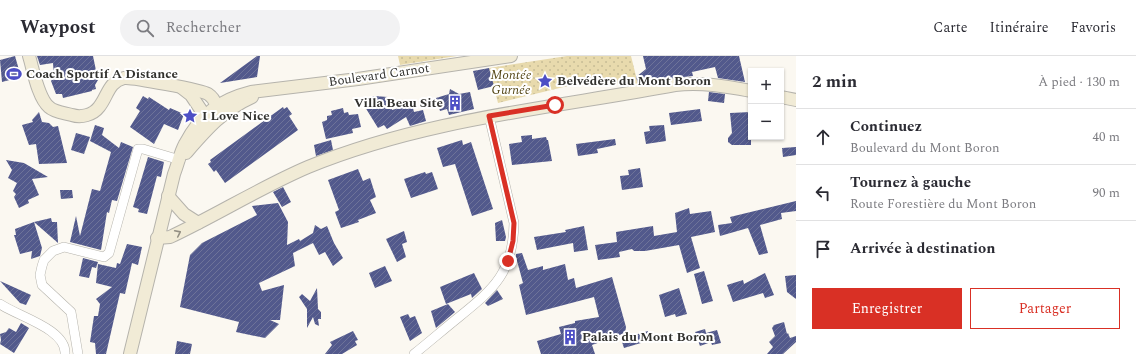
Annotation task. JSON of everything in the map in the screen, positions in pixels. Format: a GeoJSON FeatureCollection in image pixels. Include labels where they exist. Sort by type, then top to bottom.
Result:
{"type":"FeatureCollection","features":[{"type":"Feature","properties":{"kind":"street"},"geometry":{"type":"LineString","coordinates":[[29,56],[42,98],[48,107],[75,116],[86,115],[100,107],[108,89],[116,81],[125,78],[137,78],[200,91],[207,94],[216,105],[217,119],[205,116],[191,96],[182,88]]}},
{"type":"Feature","properties":{"kind":"street","name":"Boulevard Carnot"},"geometry":{"type":"LineString","coordinates":[[180,160],[184,146],[194,128],[216,105],[234,96],[510,56]]}},
{"type":"Feature","properties":{"kind":"street"},"geometry":{"type":"LineString","coordinates":[[157,238],[170,237],[309,167],[395,138],[489,116],[693,83],[712,84],[748,91]]}},
{"type":"Feature","properties":{"kind":"street","name":"Boulevard Carnot"},"geometry":{"type":"LineString","coordinates":[[180,160],[217,119],[237,104],[271,90]]}},
{"type":"Feature","properties":{"kind":"street"},"geometry":{"type":"LineString","coordinates":[[784,98],[796,100]]}},
{"type":"Feature","properties":{"kind":"street"},"geometry":{"type":"LineString","coordinates":[[414,354],[484,297],[497,283],[508,261],[513,241],[514,223],[489,116]]}},
{"type":"Feature","properties":{"kind":"street"},"geometry":{"type":"LineString","coordinates":[[78,354],[71,312],[42,285],[40,275],[44,260],[53,250],[64,247],[104,257],[109,253],[138,149],[143,149],[180,160],[168,196],[157,238],[130,354]]}},
{"type":"Feature","properties":{"kind":"street"},"geometry":{"type":"LineString","coordinates":[[168,196],[184,214],[198,223]]}},
{"type":"Feature","properties":{"kind":"street"},"geometry":{"type":"LineString","coordinates":[[0,304],[52,331],[62,341],[66,349],[65,354]]}},
{"type":"Feature","properties":{"kind":"green space"},"geometry":{"type":"Polygon","coordinates":[[[398,56],[457,56],[400,65],[398,56]]]}},
{"type":"Feature","properties":{"kind":"green space","name":"Montée Gurnée"},"geometry":{"type":"Polygon","coordinates":[[[567,56],[631,56],[638,84],[576,84],[498,103],[489,68],[567,56]]]}},
{"type":"Feature","properties":{"kind":"building"},"geometry":{"type":"Polygon","coordinates":[[[15,56],[21,77],[2,82],[0,60],[15,56]]]}},
{"type":"Feature","properties":{"kind":"building"},"geometry":{"type":"Polygon","coordinates":[[[37,56],[93,56],[98,80],[95,85],[96,89],[63,98],[62,94],[56,94],[51,81],[54,77],[53,63],[40,65],[37,56]]]}},
{"type":"Feature","properties":{"kind":"building"},"geometry":{"type":"Polygon","coordinates":[[[257,56],[260,56],[257,77],[220,83],[257,56]]]}},
{"type":"Feature","properties":{"kind":"building"},"geometry":{"type":"Polygon","coordinates":[[[643,56],[739,56],[745,82],[718,78],[715,67],[692,72],[693,76],[638,84],[636,77],[646,69],[643,56]]]}},
{"type":"Feature","properties":{"kind":"building"},"geometry":{"type":"Polygon","coordinates":[[[489,68],[494,86],[478,90],[473,71],[489,68]]]}},
{"type":"Feature","properties":{"kind":"building","name":"Villa Beau Site"},"geometry":{"type":"Polygon","coordinates":[[[450,89],[459,94],[470,92],[474,109],[449,115],[447,109],[440,111],[436,98],[449,94],[450,89]]]}},
{"type":"Feature","properties":{"kind":"building"},"geometry":{"type":"Polygon","coordinates":[[[709,92],[725,94],[724,103],[708,101],[709,92]]]}},
{"type":"Feature","properties":{"kind":"building"},"geometry":{"type":"Polygon","coordinates":[[[143,96],[148,99],[149,97],[169,110],[170,108],[184,114],[178,130],[164,124],[154,144],[130,127],[140,111],[136,108],[143,96]]]}},
{"type":"Feature","properties":{"kind":"building"},"geometry":{"type":"Polygon","coordinates":[[[374,96],[388,97],[392,110],[412,104],[414,112],[423,110],[426,121],[410,126],[406,117],[387,129],[384,125],[378,128],[365,107],[368,99],[374,96]]]}},
{"type":"Feature","properties":{"kind":"building"},"geometry":{"type":"Polygon","coordinates":[[[283,107],[284,109],[287,107],[292,114],[289,116],[298,130],[225,183],[216,170],[214,172],[208,164],[211,162],[210,160],[283,107]]]}},
{"type":"Feature","properties":{"kind":"building"},"geometry":{"type":"Polygon","coordinates":[[[343,108],[344,113],[348,112],[349,115],[358,114],[361,127],[352,129],[353,133],[326,139],[322,122],[327,120],[327,116],[332,115],[331,111],[343,108]]]}},
{"type":"Feature","properties":{"kind":"building"},"geometry":{"type":"Polygon","coordinates":[[[700,109],[702,121],[671,125],[669,113],[700,109]]]}},
{"type":"Feature","properties":{"kind":"building"},"geometry":{"type":"Polygon","coordinates":[[[39,112],[42,122],[49,123],[53,127],[58,126],[67,163],[39,164],[36,144],[29,145],[22,125],[33,122],[32,120],[39,112]]]}},
{"type":"Feature","properties":{"kind":"building"},"geometry":{"type":"Polygon","coordinates":[[[748,112],[748,140],[751,140],[751,145],[732,145],[728,142],[728,138],[732,133],[730,113],[748,112]]]}},
{"type":"Feature","properties":{"kind":"building"},"geometry":{"type":"Polygon","coordinates":[[[95,125],[104,128],[102,135],[119,148],[121,142],[133,147],[117,201],[112,200],[109,213],[107,212],[101,250],[70,242],[76,216],[80,236],[92,189],[100,191],[111,152],[90,141],[95,125]]]}},
{"type":"Feature","properties":{"kind":"building"},"geometry":{"type":"Polygon","coordinates":[[[664,125],[666,141],[646,144],[644,132],[650,131],[649,126],[664,125]]]}},
{"type":"Feature","properties":{"kind":"building"},"geometry":{"type":"Polygon","coordinates":[[[76,133],[90,137],[84,154],[71,150],[76,133]]]}},
{"type":"Feature","properties":{"kind":"building"},"geometry":{"type":"Polygon","coordinates":[[[532,135],[532,139],[546,137],[548,140],[552,161],[512,165],[509,144],[522,142],[521,136],[532,135]]]}},
{"type":"Feature","properties":{"kind":"building"},"geometry":{"type":"Polygon","coordinates":[[[615,139],[616,145],[597,149],[598,153],[578,156],[576,144],[615,139]]]}},
{"type":"Feature","properties":{"kind":"building"},"geometry":{"type":"Polygon","coordinates":[[[331,140],[333,150],[316,156],[314,145],[331,140]]]}},
{"type":"Feature","properties":{"kind":"building"},"geometry":{"type":"Polygon","coordinates":[[[462,140],[463,145],[471,142],[493,209],[472,216],[455,164],[443,167],[437,148],[462,140]]]}},
{"type":"Feature","properties":{"kind":"building"},"geometry":{"type":"Polygon","coordinates":[[[796,147],[796,155],[783,157],[782,148],[796,147]]]}},
{"type":"Feature","properties":{"kind":"building"},"geometry":{"type":"Polygon","coordinates":[[[148,157],[164,162],[161,177],[157,176],[147,214],[138,212],[139,209],[133,207],[148,157]]]}},
{"type":"Feature","properties":{"kind":"building"},"geometry":{"type":"Polygon","coordinates":[[[6,160],[24,163],[48,177],[32,179],[39,195],[28,200],[29,203],[19,208],[14,197],[16,194],[13,191],[17,183],[8,178],[12,170],[6,160]]]}},
{"type":"Feature","properties":{"kind":"building"},"geometry":{"type":"Polygon","coordinates":[[[640,168],[643,187],[622,190],[620,176],[629,175],[628,170],[640,168]]]}},
{"type":"Feature","properties":{"kind":"building"},"geometry":{"type":"Polygon","coordinates":[[[358,169],[363,181],[370,178],[376,197],[370,200],[376,213],[358,220],[359,222],[341,228],[335,212],[339,210],[328,180],[358,169]]]}},
{"type":"Feature","properties":{"kind":"building"},"geometry":{"type":"Polygon","coordinates":[[[425,172],[426,174],[432,172],[438,189],[411,198],[404,179],[425,172]]]}},
{"type":"Feature","properties":{"kind":"building"},"geometry":{"type":"Polygon","coordinates":[[[283,187],[291,202],[282,207],[273,192],[283,187]]]}},
{"type":"Feature","properties":{"kind":"building"},"geometry":{"type":"Polygon","coordinates":[[[60,190],[72,190],[73,198],[61,199],[60,190]]]}},
{"type":"Feature","properties":{"kind":"building"},"geometry":{"type":"Polygon","coordinates":[[[796,201],[796,211],[781,213],[782,219],[760,225],[768,253],[759,255],[748,228],[720,236],[718,225],[732,223],[730,217],[796,201]]]}},
{"type":"Feature","properties":{"kind":"building"},"geometry":{"type":"Polygon","coordinates":[[[278,203],[288,222],[287,245],[299,239],[300,241],[313,233],[315,225],[321,229],[327,226],[334,243],[343,258],[333,266],[325,252],[319,255],[313,243],[293,253],[295,266],[259,283],[262,291],[284,285],[280,320],[270,320],[279,324],[265,338],[236,332],[239,322],[180,307],[190,255],[202,243],[257,215],[252,206],[278,203]]]}},
{"type":"Feature","properties":{"kind":"building"},"geometry":{"type":"Polygon","coordinates":[[[689,208],[690,214],[711,211],[715,232],[691,237],[700,268],[687,273],[679,245],[645,251],[634,251],[632,249],[619,252],[620,257],[598,260],[595,245],[617,242],[616,232],[653,226],[654,236],[677,232],[675,213],[689,208]]]}},
{"type":"Feature","properties":{"kind":"building"},"geometry":{"type":"Polygon","coordinates":[[[51,218],[52,222],[57,222],[58,243],[34,222],[51,218]]]}},
{"type":"Feature","properties":{"kind":"building"},"geometry":{"type":"Polygon","coordinates":[[[502,220],[506,237],[505,241],[496,241],[495,223],[502,220]]]}},
{"type":"Feature","properties":{"kind":"building"},"geometry":{"type":"Polygon","coordinates":[[[34,222],[42,248],[40,256],[31,259],[32,251],[20,254],[14,235],[16,235],[15,229],[34,222]]]}},
{"type":"Feature","properties":{"kind":"building"},"geometry":{"type":"Polygon","coordinates":[[[584,226],[588,250],[574,252],[573,243],[537,250],[534,237],[566,232],[565,230],[584,226]]]}},
{"type":"Feature","properties":{"kind":"building"},"geometry":{"type":"Polygon","coordinates":[[[404,231],[407,242],[402,244],[406,257],[397,262],[386,239],[404,231]]]}},
{"type":"Feature","properties":{"kind":"building"},"geometry":{"type":"Polygon","coordinates":[[[127,244],[142,247],[138,265],[132,263],[125,294],[120,293],[106,354],[96,354],[95,343],[90,342],[94,316],[98,316],[100,304],[96,299],[112,287],[96,283],[98,264],[116,268],[117,263],[120,264],[127,244]]]}},
{"type":"Feature","properties":{"kind":"building"},"geometry":{"type":"Polygon","coordinates":[[[522,253],[528,270],[543,266],[543,270],[565,264],[568,280],[574,278],[576,288],[612,277],[626,327],[625,333],[592,345],[595,354],[541,354],[537,341],[561,334],[559,327],[575,323],[575,321],[599,317],[594,297],[526,315],[519,285],[523,283],[516,257],[516,254],[522,253]]]}},
{"type":"Feature","properties":{"kind":"building"},"geometry":{"type":"Polygon","coordinates":[[[83,258],[98,262],[96,268],[92,267],[89,278],[79,276],[83,258]]]}},
{"type":"Feature","properties":{"kind":"building"},"geometry":{"type":"Polygon","coordinates":[[[385,266],[392,281],[375,288],[369,273],[385,266]]]}},
{"type":"Feature","properties":{"kind":"building"},"geometry":{"type":"Polygon","coordinates":[[[704,271],[713,301],[702,304],[694,274],[704,271]]]}},
{"type":"Feature","properties":{"kind":"building"},"geometry":{"type":"Polygon","coordinates":[[[474,273],[482,289],[472,298],[471,294],[446,304],[440,287],[474,273]]]}},
{"type":"Feature","properties":{"kind":"building"},"geometry":{"type":"Polygon","coordinates":[[[765,273],[774,295],[765,298],[763,293],[733,302],[727,285],[743,280],[744,284],[765,273]]]}},
{"type":"Feature","properties":{"kind":"building"},"geometry":{"type":"Polygon","coordinates":[[[796,275],[796,299],[787,292],[785,276],[796,275]]]}},
{"type":"Feature","properties":{"kind":"building"},"geometry":{"type":"Polygon","coordinates":[[[0,281],[31,295],[26,305],[20,303],[0,281]]]}},
{"type":"Feature","properties":{"kind":"building"},"geometry":{"type":"Polygon","coordinates":[[[317,288],[318,309],[321,312],[321,319],[318,319],[319,326],[315,324],[313,317],[307,328],[307,309],[299,297],[302,294],[310,301],[317,288]]]}},
{"type":"Feature","properties":{"kind":"building"},"geometry":{"type":"Polygon","coordinates":[[[679,288],[687,314],[676,317],[675,314],[665,317],[659,295],[679,288]]]}},
{"type":"Feature","properties":{"kind":"building"},"geometry":{"type":"Polygon","coordinates":[[[497,290],[503,299],[488,306],[485,303],[497,290]]]}},
{"type":"Feature","properties":{"kind":"building"},"geometry":{"type":"Polygon","coordinates":[[[448,304],[455,312],[436,328],[431,311],[448,304]]]}},
{"type":"Feature","properties":{"kind":"building"},"geometry":{"type":"Polygon","coordinates":[[[408,314],[410,318],[415,316],[422,333],[410,341],[400,317],[408,314]]]}},
{"type":"Feature","properties":{"kind":"building"},"geometry":{"type":"Polygon","coordinates":[[[784,322],[787,334],[788,333],[790,338],[796,336],[796,342],[783,354],[767,354],[773,347],[769,342],[775,336],[772,328],[774,325],[784,322]]]}},
{"type":"Feature","properties":{"kind":"building"},"geometry":{"type":"Polygon","coordinates":[[[21,323],[29,328],[14,353],[0,344],[0,334],[6,332],[9,328],[16,332],[21,323]]]}},
{"type":"Feature","properties":{"kind":"building"},"geometry":{"type":"Polygon","coordinates":[[[705,329],[706,333],[717,330],[721,343],[712,345],[711,342],[700,346],[695,332],[705,329]]]}},
{"type":"Feature","properties":{"kind":"building"},"geometry":{"type":"Polygon","coordinates":[[[353,331],[358,340],[355,341],[357,345],[342,354],[325,354],[332,345],[330,342],[353,331]]]}},
{"type":"Feature","properties":{"kind":"building"},"geometry":{"type":"Polygon","coordinates":[[[648,331],[651,340],[624,348],[621,339],[648,331]]]}},
{"type":"Feature","properties":{"kind":"building"},"geometry":{"type":"Polygon","coordinates":[[[177,341],[192,344],[190,354],[175,354],[177,341]]]}},
{"type":"Feature","properties":{"kind":"place","name":"Coach Sportif A Distance"},"geometry":{"type":"Point","coordinates":[14,74]}},
{"type":"Feature","properties":{"kind":"place","name":"Belvédère du Mont Boron"},"geometry":{"type":"Point","coordinates":[545,81]}},
{"type":"Feature","properties":{"kind":"place","name":"Villa Beau Site"},"geometry":{"type":"Point","coordinates":[455,103]}},
{"type":"Feature","properties":{"kind":"place","name":"I Love Nice"},"geometry":{"type":"Point","coordinates":[190,116]}},
{"type":"Feature","properties":{"kind":"place","name":"Palais du Mont Boron"},"geometry":{"type":"Point","coordinates":[570,337]}},
{"type":"Feature","properties":{"kind":"route"},"geometry":{"type":"LineString","coordinates":[[508,261],[513,241],[514,223],[489,116],[555,105]]}}]}
